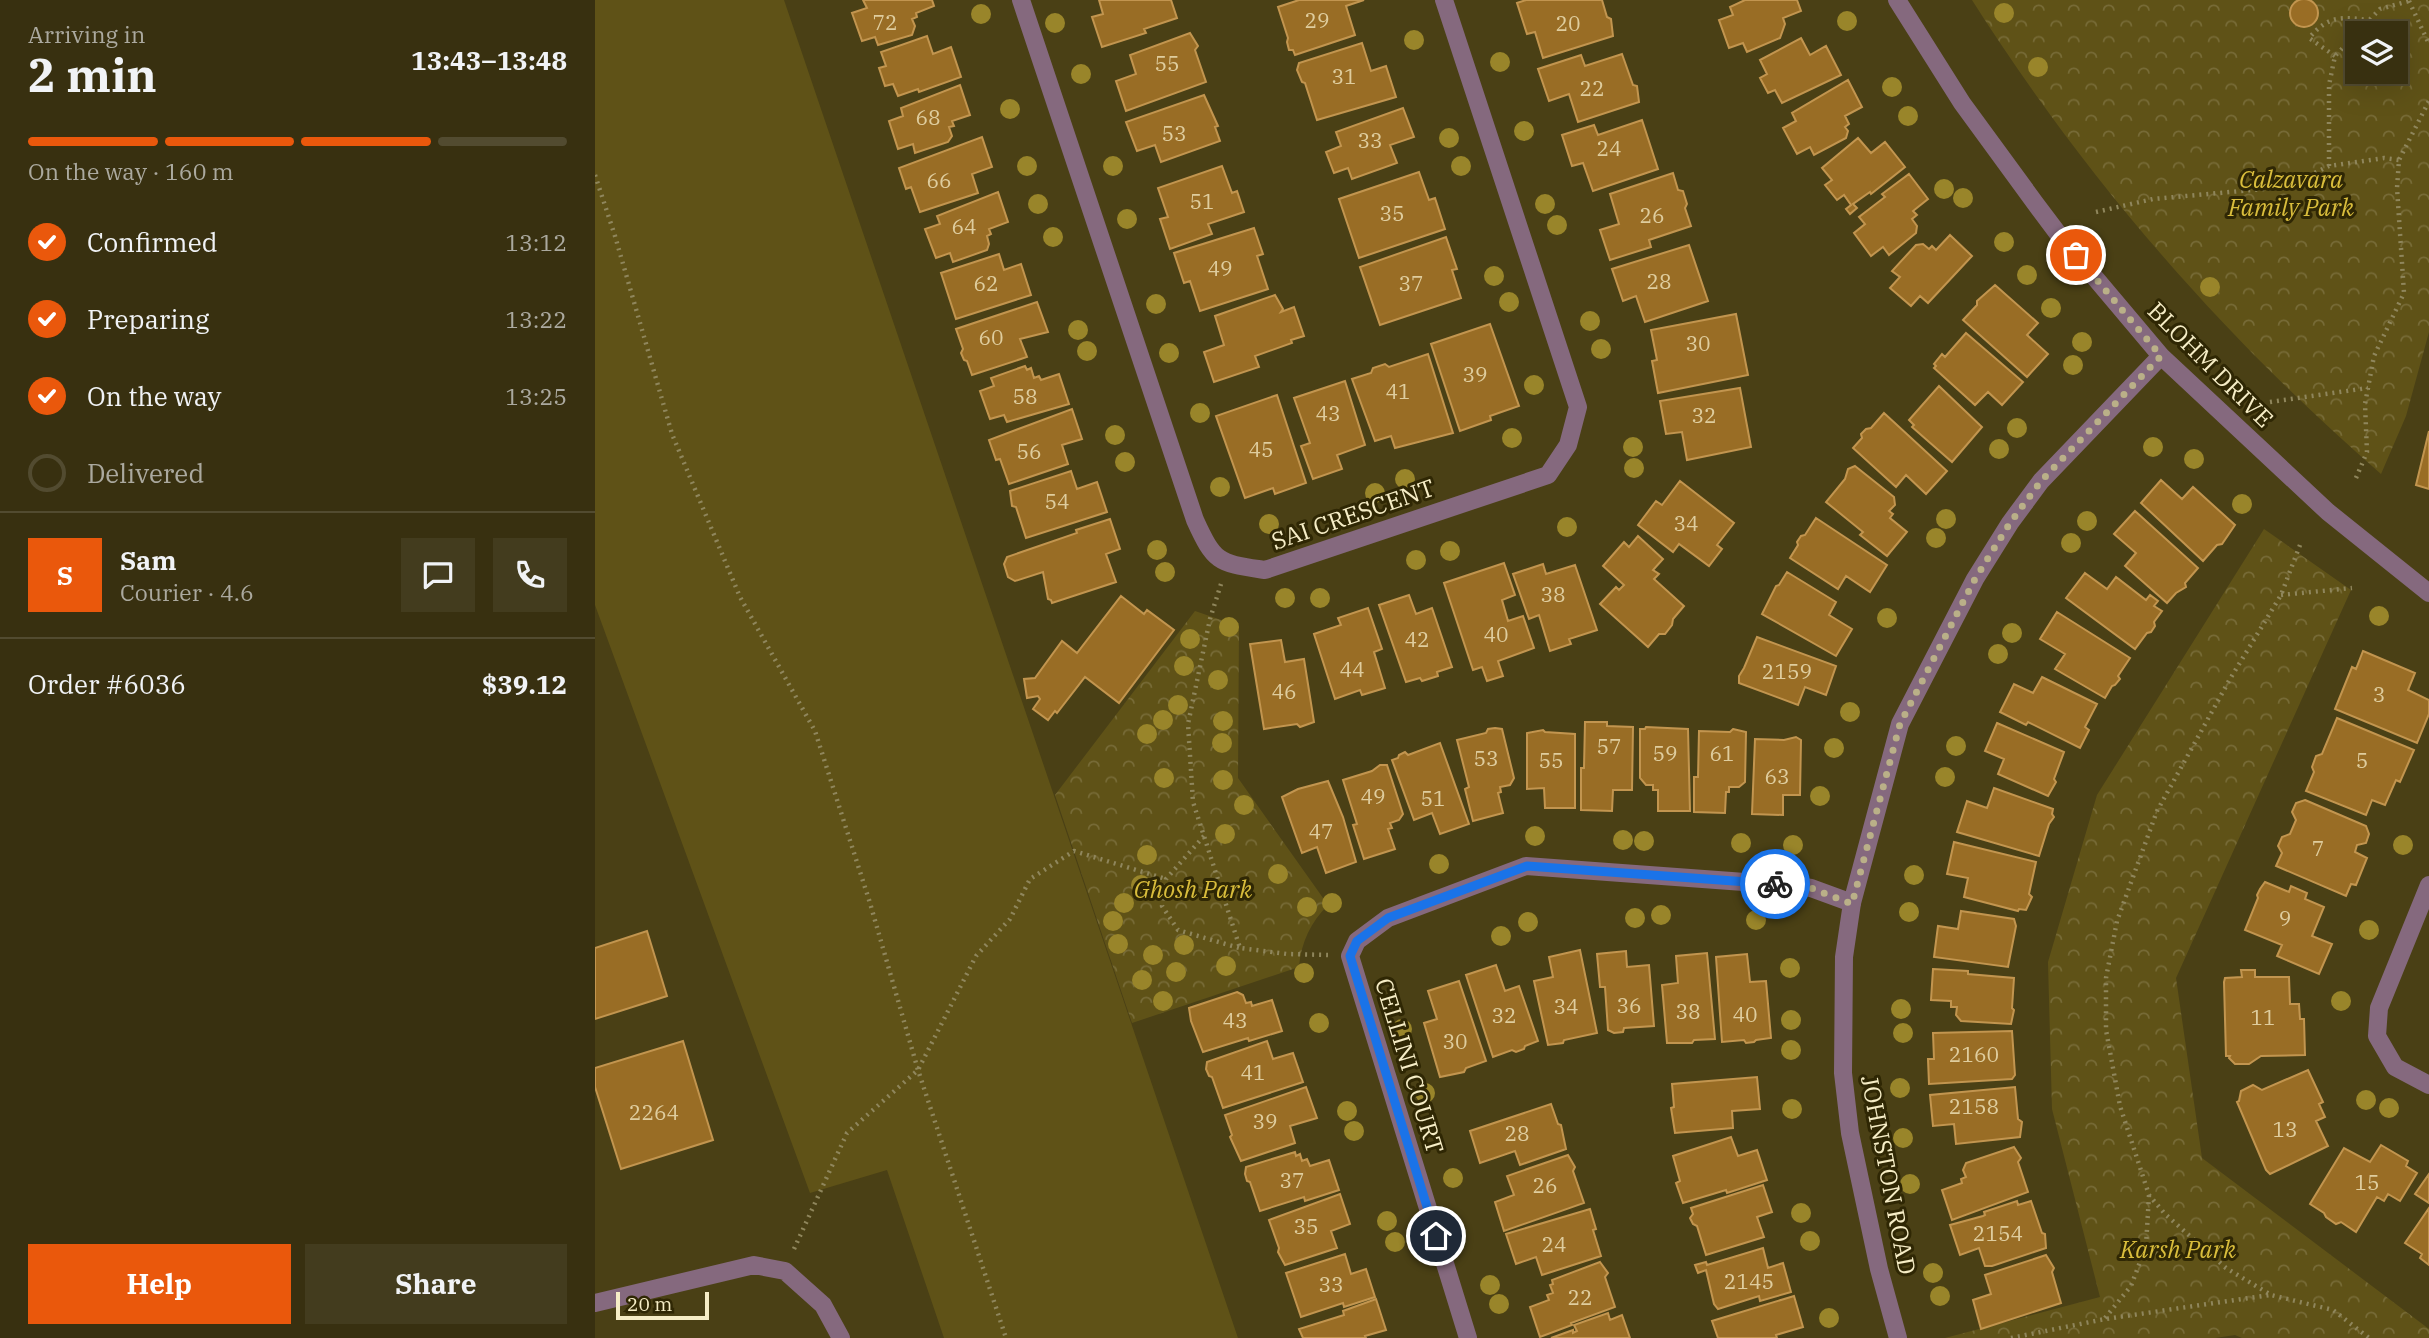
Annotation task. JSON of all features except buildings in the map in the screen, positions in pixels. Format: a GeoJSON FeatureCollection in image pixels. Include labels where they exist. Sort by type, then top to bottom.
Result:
{"type":"FeatureCollection","features":[{"type":"Feature","properties":{"kind":"street"},"geometry":{"type":"LineString","coordinates":[[1021,0],[1195,520],[1208,549],[1227,564]]}},
{"type":"Feature","properties":{"kind":"street","name":"SAI CRESCENT"},"geometry":{"type":"LineString","coordinates":[[1227,564],[1265,570],[1548,475],[1568,445],[1578,407],[1444,0]]}},
{"type":"Feature","properties":{"kind":"street","name":"BLOHM DRIVE"},"geometry":{"type":"LineString","coordinates":[[1897,0],[1962,103],[2051,224],[2161,356],[2327,512],[2429,593]]}},
{"type":"Feature","properties":{"kind":"street","name":"JOHNSTON ROAD"},"geometry":{"type":"LineString","coordinates":[[1898,1338],[1879,1269],[1853,1146],[1843,1073],[1843,968],[1852,904],[1900,724],[1975,579],[2010,523],[2041,481],[2161,356]]}},
{"type":"Feature","properties":{"kind":"street","name":"CELLINI COURT"},"geometry":{"type":"LineString","coordinates":[[1468,1338],[1350,956],[1357,941],[1388,918],[1527,866],[1799,886],[1852,904]]}},
{"type":"Feature","properties":{"kind":"street"},"geometry":{"type":"LineString","coordinates":[[2429,885],[2379,1008],[2377,1036],[2395,1067],[2429,1085]]}},
{"type":"Feature","properties":{"kind":"street"},"geometry":{"type":"LineString","coordinates":[[595,1303],[754,1265],[785,1271],[823,1305],[841,1338]]}},
{"type":"Feature","properties":{"kind":"path"},"geometry":{"type":"LineString","coordinates":[[2329,166],[2329,85],[2335,56],[2380,9],[2409,1],[2429,44]]}},
{"type":"Feature","properties":{"kind":"path"},"geometry":{"type":"LineString","coordinates":[[2335,56],[2309,38],[2319,26],[2330,19],[2369,20]]}},
{"type":"Feature","properties":{"kind":"path"},"geometry":{"type":"LineString","coordinates":[[2356,478],[2367,452],[2365,404],[2374,356],[2404,293],[2397,188],[2399,160],[2429,101]]}},
{"type":"Feature","properties":{"kind":"path"},"geometry":{"type":"LineString","coordinates":[[2096,212],[2153,199],[2285,187],[2329,166],[2384,158],[2399,160]]}},
{"type":"Feature","properties":{"kind":"path"},"geometry":{"type":"LineString","coordinates":[[595,175],[672,434],[740,597],[815,731],[870,903],[918,1070],[1006,1338]]}},
{"type":"Feature","properties":{"kind":"path"},"geometry":{"type":"LineString","coordinates":[[2270,402],[2368,388]]}},
{"type":"Feature","properties":{"kind":"path"},"geometry":{"type":"LineString","coordinates":[[2105,1319],[2131,1286],[2146,1246],[2149,1195],[2120,1106],[2106,1030],[2106,978],[2117,921],[2157,811],[2230,679],[2281,595],[2300,545]]}},
{"type":"Feature","properties":{"kind":"path"},"geometry":{"type":"LineString","coordinates":[[1227,564],[1210,618],[1188,724],[1193,802],[1240,948]]}},
{"type":"Feature","properties":{"kind":"path"},"geometry":{"type":"LineString","coordinates":[[2281,595],[2352,588]]}},
{"type":"Feature","properties":{"kind":"path"},"geometry":{"type":"LineString","coordinates":[[1204,835],[1166,879],[1162,906],[1178,930],[1240,948],[1287,954],[1350,956]]}},
{"type":"Feature","properties":{"kind":"path"},"geometry":{"type":"LineString","coordinates":[[785,1271],[847,1133],[918,1070],[976,956],[1010,919],[1030,879],[1074,851],[1166,879]]}},
{"type":"Feature","properties":{"kind":"path"},"geometry":{"type":"LineString","coordinates":[[2149,1195],[2226,1268],[2271,1295],[2333,1310],[2369,1338]]}},
{"type":"Feature","properties":{"kind":"path"},"geometry":{"type":"LineString","coordinates":[[2011,1338],[2105,1319],[2271,1295]]}},
{"type":"Feature","properties":{"kind":"green space"},"geometry":{"type":"Polygon","coordinates":[[[595,0],[784,0],[1238,1338],[944,1338],[887,1170],[810,1193],[595,605],[595,0]]]}},
{"type":"Feature","properties":{"kind":"green space","name":"Calzavara Family Park"},"geometry":{"type":"Polygon","coordinates":[[[1972,0],[2429,0],[2429,332],[2406,416],[2381,474],[2266,367],[2212,310],[2159,252],[2061,130],[1972,0]]]}},
{"type":"Feature","properties":{"kind":"green space","name":"Karsh Park"},"geometry":{"type":"Polygon","coordinates":[[[2264,529],[2351,590],[2176,978],[2202,1158],[2429,1329],[2429,1338],[2242,1338],[2235,1335],[2215,1338],[1945,1338],[2100,1297],[2052,1109],[2048,962],[2097,795],[2264,529]]]}},
{"type":"Feature","properties":{"kind":"green space","name":"Ghosh Park"},"geometry":{"type":"Polygon","coordinates":[[[1195,611],[1239,623],[1238,778],[1328,905],[1308,933],[1299,967],[1132,1023],[1055,795],[1195,611]]]}},
{"type":"Feature","properties":{"kind":"way so far"},"geometry":{"type":"LineString","coordinates":[[1775,884],[1811,888],[1852,904],[1900,724],[1975,579],[2010,523],[2041,481],[2161,356],[2076,255]]}},
{"type":"Feature","properties":{"kind":"route"},"geometry":{"type":"LineString","coordinates":[[1436,1236],[1350,956],[1357,941],[1388,918],[1527,866],[1775,884]]}}]}
